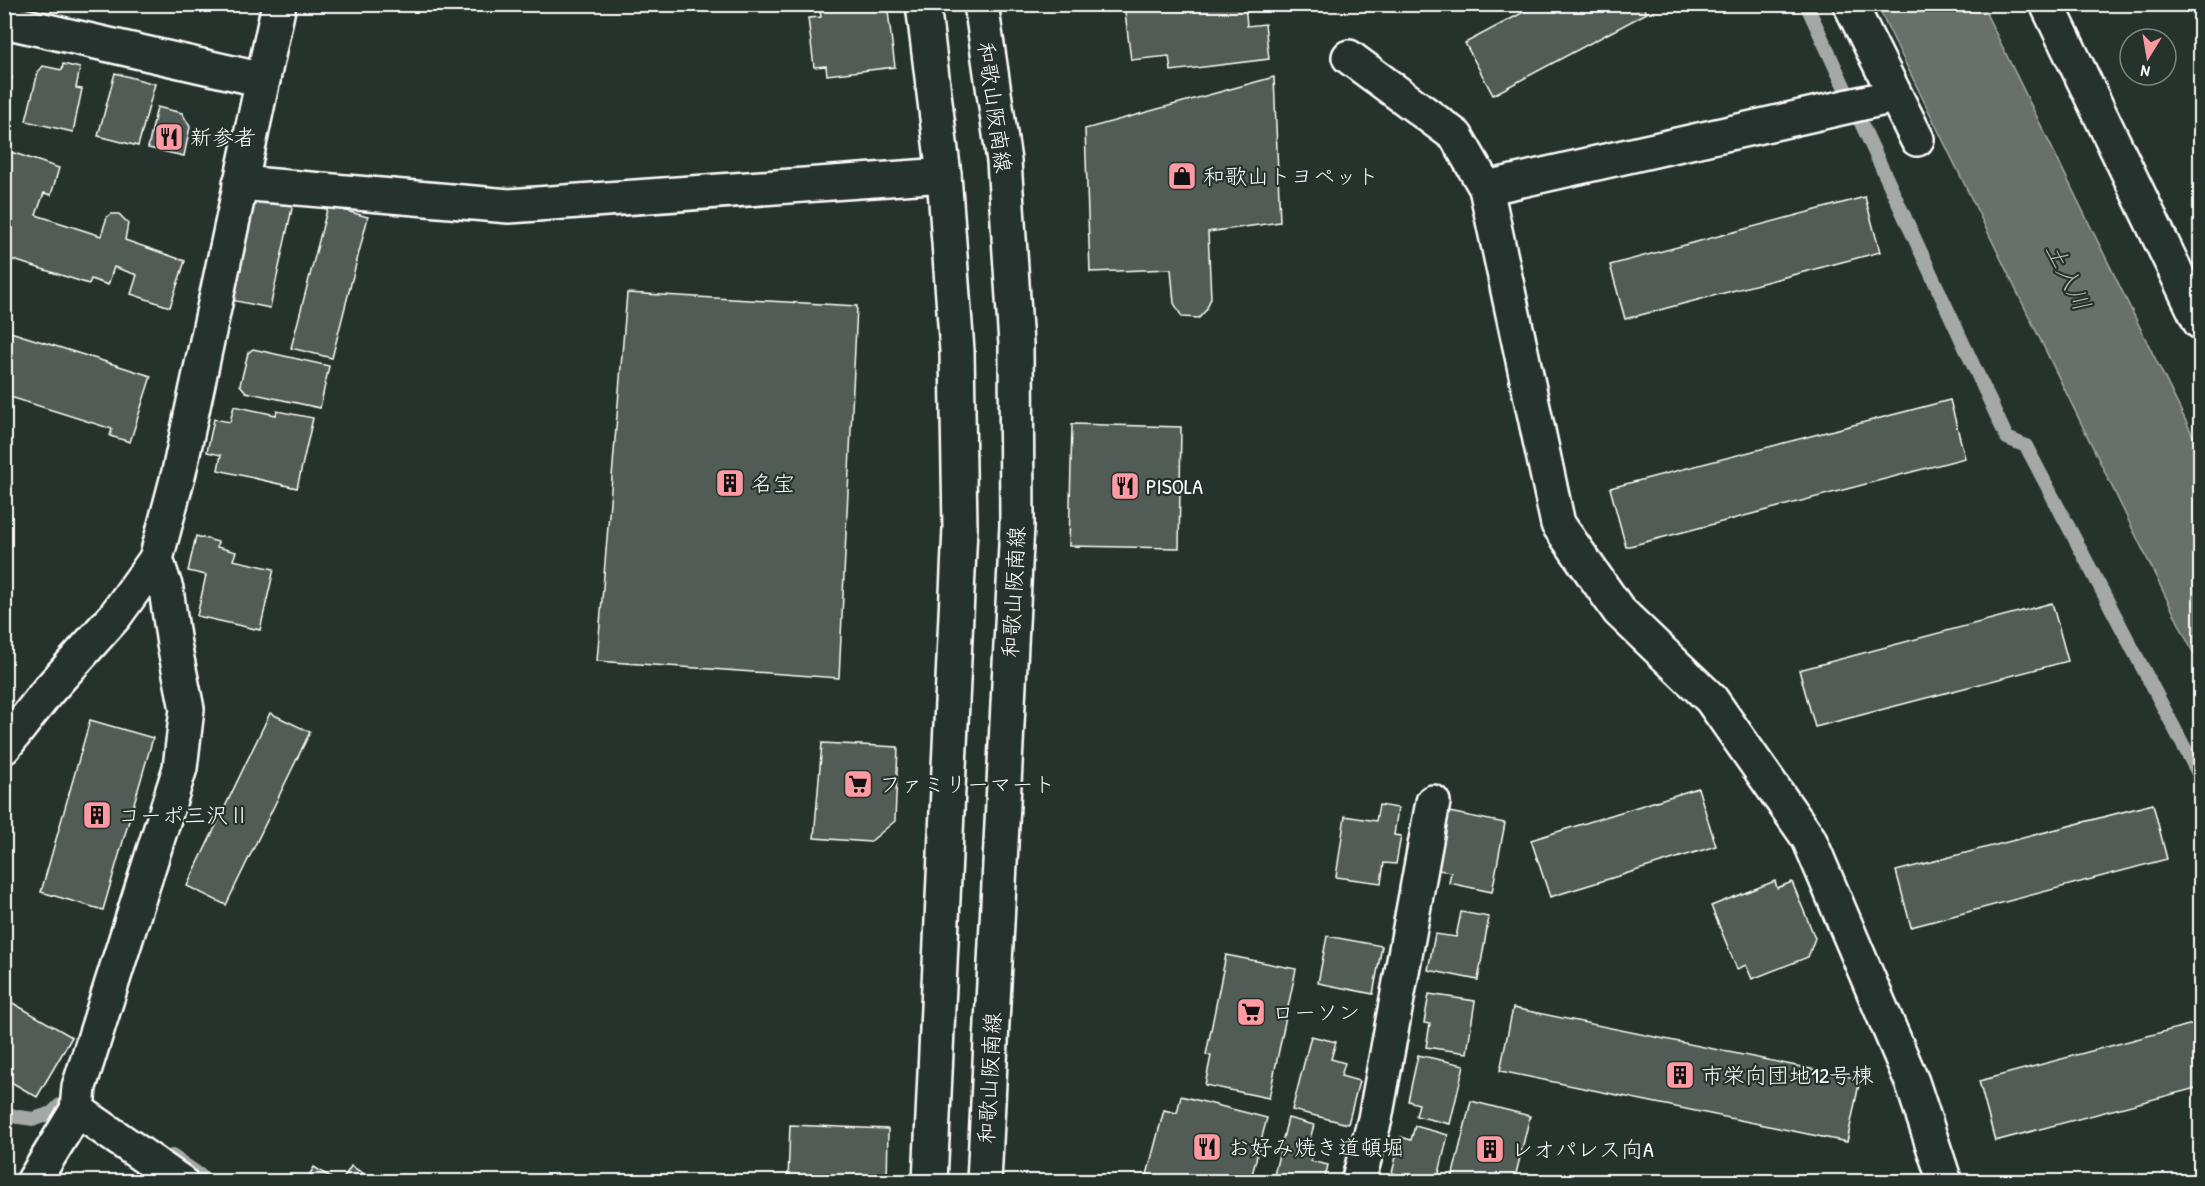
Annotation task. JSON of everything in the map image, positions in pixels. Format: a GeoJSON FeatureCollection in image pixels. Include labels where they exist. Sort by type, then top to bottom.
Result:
{"type":"FeatureCollection","features":[{"type":"Feature","properties":{"kind":"street"},"geometry":{"type":"LineString","coordinates":[[6,743],[47,692],[115,616],[156,559],[179,472],[279,4]]}},
{"type":"Feature","properties":{"kind":"street"},"geometry":{"type":"LineString","coordinates":[[923,4],[944,175],[957,351],[960,528],[930,1182]]}},
{"type":"Feature","properties":{"kind":"street","name":"和歌山阪南線"},"geometry":{"type":"LineString","coordinates":[[981,4],[1004,161],[1016,344],[1017,514],[984,1182]]}},
{"type":"Feature","properties":{"kind":"street"},"geometry":{"type":"LineString","coordinates":[[1850,4],[1917,138]]}},
{"type":"Feature","properties":{"kind":"street"},"geometry":{"type":"LineString","coordinates":[[2047,4],[2200,322]]}},
{"type":"Feature","properties":{"kind":"street"},"geometry":{"type":"LineString","coordinates":[[9,16],[263,81]]}},
{"type":"Feature","properties":{"kind":"street"},"geometry":{"type":"LineString","coordinates":[[1349,57],[1456,136],[1486,188],[1558,524],[1619,611],[1711,699],[1809,839],[1912,1082],[1945,1182]]}},
{"type":"Feature","properties":{"kind":"street"},"geometry":{"type":"LineString","coordinates":[[1486,188],[1894,96]]}},
{"type":"Feature","properties":{"kind":"street"},"geometry":{"type":"LineString","coordinates":[[240,183],[510,206],[944,175]]}},
{"type":"Feature","properties":{"kind":"street"},"geometry":{"type":"LineString","coordinates":[[33,1182],[78,1099],[180,768],[187,709],[166,589],[156,559]]}},
{"type":"Feature","properties":{"kind":"street"},"geometry":{"type":"LineString","coordinates":[[1358,1182],[1375,1119],[1433,802]]}},
{"type":"Feature","properties":{"kind":"street"},"geometry":{"type":"LineString","coordinates":[[78,1099],[181,1182]]}},
{"type":"Feature","properties":{"kind":"water","name":"土入川"},"geometry":{"type":"Polygon","coordinates":[[[1877,5],[1982,5],[2200,450],[2200,667],[1877,5]]]}},
{"type":"Feature","properties":{"kind":"building"},"geometry":{"type":"Polygon","coordinates":[[[819,4],[887,4],[895,67],[827,75],[826,66],[814,67],[808,18],[821,17],[819,4]]]}},
{"type":"Feature","properties":{"kind":"building"},"geometry":{"type":"Polygon","coordinates":[[[1124,4],[1245,4],[1247,26],[1265,24],[1269,59],[1171,71],[1169,56],[1131,60],[1124,4]]]}},
{"type":"Feature","properties":{"kind":"building"},"geometry":{"type":"Polygon","coordinates":[[[1539,4],[1642,4],[1647,13],[1493,95],[1465,43],[1539,4]]]}},
{"type":"Feature","properties":{"kind":"building"},"geometry":{"type":"Polygon","coordinates":[[[63,64],[80,68],[76,88],[82,89],[73,132],[26,121],[38,72],[43,66],[62,70],[63,64]]]}},
{"type":"Feature","properties":{"kind":"building"},"geometry":{"type":"Polygon","coordinates":[[[115,73],[155,84],[138,146],[98,136],[115,73]]]}},
{"type":"Feature","properties":{"kind":"building"},"geometry":{"type":"Polygon","coordinates":[[[4,75],[12,77],[4,105],[4,75]]]}},
{"type":"Feature","properties":{"kind":"building","name":"和歌山トヨペット"},"geometry":{"type":"Polygon","coordinates":[[[1274,77],[1280,222],[1208,232],[1211,298],[1206,310],[1199,318],[1182,317],[1174,303],[1171,269],[1090,272],[1085,129],[1274,77]]]}},
{"type":"Feature","properties":{"kind":"building","name":"新参者"},"geometry":{"type":"Polygon","coordinates":[[[157,107],[182,113],[190,127],[184,156],[148,148],[157,107]]]}},
{"type":"Feature","properties":{"kind":"building"},"geometry":{"type":"Polygon","coordinates":[[[5,150],[59,168],[51,195],[44,193],[36,215],[101,236],[107,217],[111,214],[119,214],[128,223],[125,240],[185,261],[170,307],[131,294],[137,275],[114,267],[108,285],[91,279],[89,284],[4,257],[5,150]]]}},
{"type":"Feature","properties":{"kind":"building"},"geometry":{"type":"Polygon","coordinates":[[[252,196],[293,204],[270,308],[231,300],[252,196]]]}},
{"type":"Feature","properties":{"kind":"building"},"geometry":{"type":"Polygon","coordinates":[[[1865,197],[1880,252],[1625,319],[1610,265],[1865,197]]]}},
{"type":"Feature","properties":{"kind":"building"},"geometry":{"type":"Polygon","coordinates":[[[328,206],[368,217],[332,358],[291,348],[328,206]]]}},
{"type":"Feature","properties":{"kind":"building","name":"名宝"},"geometry":{"type":"Polygon","coordinates":[[[627,293],[857,306],[839,678],[597,661],[627,293]]]}},
{"type":"Feature","properties":{"kind":"building"},"geometry":{"type":"Polygon","coordinates":[[[4,330],[151,376],[130,442],[110,436],[112,429],[4,395],[4,330]]]}},
{"type":"Feature","properties":{"kind":"building"},"geometry":{"type":"Polygon","coordinates":[[[253,349],[329,366],[320,408],[246,392],[240,385],[248,353],[253,349]]]}},
{"type":"Feature","properties":{"kind":"building"},"geometry":{"type":"Polygon","coordinates":[[[1950,400],[1965,458],[1626,547],[1610,488],[1950,400]]]}},
{"type":"Feature","properties":{"kind":"building"},"geometry":{"type":"Polygon","coordinates":[[[234,406],[276,415],[277,411],[313,418],[297,488],[218,470],[221,455],[207,452],[214,419],[230,422],[234,406]]]}},
{"type":"Feature","properties":{"kind":"building","name":"PISOLA"},"geometry":{"type":"Polygon","coordinates":[[[1072,424],[1181,427],[1179,548],[1069,546],[1072,424]]]}},
{"type":"Feature","properties":{"kind":"building"},"geometry":{"type":"Polygon","coordinates":[[[196,536],[218,542],[217,547],[236,552],[233,560],[274,569],[260,630],[197,616],[206,575],[188,571],[196,536]]]}},
{"type":"Feature","properties":{"kind":"building"},"geometry":{"type":"Polygon","coordinates":[[[2052,603],[2068,661],[1815,727],[1799,670],[2052,603]]]}},
{"type":"Feature","properties":{"kind":"building"},"geometry":{"type":"Polygon","coordinates":[[[270,713],[310,732],[226,905],[187,886],[270,713]]]}},
{"type":"Feature","properties":{"kind":"building","name":"コーポ三沢Ⅱ"},"geometry":{"type":"Polygon","coordinates":[[[90,720],[153,738],[103,910],[41,892],[90,720]]]}},
{"type":"Feature","properties":{"kind":"building","name":"ファミリーマート"},"geometry":{"type":"Polygon","coordinates":[[[822,743],[898,747],[895,821],[870,842],[814,838],[822,743]]]}},
{"type":"Feature","properties":{"kind":"building"},"geometry":{"type":"Polygon","coordinates":[[[1698,788],[1716,846],[1550,897],[1531,840],[1698,788]]]}},
{"type":"Feature","properties":{"kind":"building"},"geometry":{"type":"Polygon","coordinates":[[[2153,804],[2167,859],[1911,927],[1896,871],[2153,804]]]}},
{"type":"Feature","properties":{"kind":"building"},"geometry":{"type":"Polygon","coordinates":[[[1379,805],[1398,808],[1394,835],[1401,836],[1396,864],[1384,863],[1381,883],[1336,877],[1345,816],[1376,821],[1379,805]]]}},
{"type":"Feature","properties":{"kind":"building"},"geometry":{"type":"Polygon","coordinates":[[[1449,812],[1505,823],[1492,892],[1449,883],[1451,872],[1438,870],[1449,812]]]}},
{"type":"Feature","properties":{"kind":"building"},"geometry":{"type":"Polygon","coordinates":[[[1775,881],[1777,888],[1792,882],[1815,938],[1808,957],[1752,979],[1746,965],[1737,969],[1711,906],[1775,881]]]}},
{"type":"Feature","properties":{"kind":"building"},"geometry":{"type":"Polygon","coordinates":[[[1461,912],[1489,917],[1478,980],[1428,970],[1435,934],[1456,937],[1461,912]]]}},
{"type":"Feature","properties":{"kind":"building"},"geometry":{"type":"Polygon","coordinates":[[[1327,936],[1382,946],[1373,994],[1318,983],[1327,936]]]}},
{"type":"Feature","properties":{"kind":"building","name":"ローソン"},"geometry":{"type":"Polygon","coordinates":[[[1226,955],[1296,969],[1269,1098],[1205,1085],[1211,1056],[1206,1055],[1226,955]]]}},
{"type":"Feature","properties":{"kind":"building"},"geometry":{"type":"Polygon","coordinates":[[[1429,994],[1475,1001],[1467,1053],[1426,1047],[1430,1024],[1424,1023],[1429,994]]]}},
{"type":"Feature","properties":{"kind":"building"},"geometry":{"type":"Polygon","coordinates":[[[4,998],[72,1037],[37,1097],[4,1078],[4,998]]]}},
{"type":"Feature","properties":{"kind":"building","name":"市栄向団地12号棟"},"geometry":{"type":"Polygon","coordinates":[[[1513,1008],[1860,1079],[1847,1142],[1500,1071],[1513,1008]]]}},
{"type":"Feature","properties":{"kind":"building"},"geometry":{"type":"Polygon","coordinates":[[[2200,1022],[2200,1087],[1995,1141],[1979,1081],[2200,1022]]]}},
{"type":"Feature","properties":{"kind":"building"},"geometry":{"type":"Polygon","coordinates":[[[1311,1036],[1336,1042],[1331,1059],[1345,1063],[1341,1076],[1359,1081],[1348,1124],[1292,1110],[1311,1036]]]}},
{"type":"Feature","properties":{"kind":"building"},"geometry":{"type":"Polygon","coordinates":[[[1418,1055],[1464,1065],[1450,1124],[1416,1116],[1419,1104],[1408,1101],[1418,1055]]]}},
{"type":"Feature","properties":{"kind":"building","name":"お好み焼き道頓堀"},"geometry":{"type":"Polygon","coordinates":[[[1181,1096],[1267,1118],[1250,1182],[1160,1182],[1161,1179],[1147,1175],[1164,1110],[1177,1113],[1181,1096]]]}},
{"type":"Feature","properties":{"kind":"building","name":"レオパレス向A"},"geometry":{"type":"Polygon","coordinates":[[[1471,1101],[1530,1116],[1514,1182],[1451,1182],[1471,1101]]]}},
{"type":"Feature","properties":{"kind":"building"},"geometry":{"type":"Polygon","coordinates":[[[1288,1118],[1314,1125],[1306,1153],[1312,1155],[1310,1161],[1328,1165],[1324,1182],[1301,1182],[1274,1175],[1288,1118]]]}},
{"type":"Feature","properties":{"kind":"building"},"geometry":{"type":"Polygon","coordinates":[[[790,1125],[888,1129],[887,1182],[788,1180],[790,1125]]]}},
{"type":"Feature","properties":{"kind":"building"},"geometry":{"type":"Polygon","coordinates":[[[1415,1126],[1448,1135],[1437,1182],[1409,1182],[1410,1178],[1392,1173],[1401,1137],[1411,1140],[1415,1126]]]}},
{"type":"Feature","properties":{"kind":"building"},"geometry":{"type":"Polygon","coordinates":[[[140,1166],[162,1182],[129,1182],[140,1166]]]}},
{"type":"Feature","properties":{"kind":"building"},"geometry":{"type":"Polygon","coordinates":[[[351,1166],[376,1181],[376,1182],[341,1182],[351,1166]]]}},
{"type":"Feature","properties":{"kind":"building"},"geometry":{"type":"Polygon","coordinates":[[[314,1167],[338,1182],[305,1182],[314,1167]]]}},
{"type":"Feature","properties":{"kind":"waterway"},"geometry":{"type":"LineString","coordinates":[[1806,4],[2007,438],[2026,446],[2200,777]]}},
{"type":"Feature","properties":{"kind":"waterway"},"geometry":{"type":"LineString","coordinates":[[4,1112],[11,1116],[34,1119],[52,1113],[60,1105],[77,1101]]}},
{"type":"Feature","properties":{"kind":"waterway"},"geometry":{"type":"LineString","coordinates":[[172,1156],[210,1182]]}},
{"type":"Feature","properties":{"kind":"place","name":"新参者"},"geometry":{"type":"Point","coordinates":[169,137]}},
{"type":"Feature","properties":{"kind":"place","name":"和歌山トヨペット"},"geometry":{"type":"Point","coordinates":[1182,176]}},
{"type":"Feature","properties":{"kind":"place","name":"名宝"},"geometry":{"type":"Point","coordinates":[730,483]}},
{"type":"Feature","properties":{"kind":"place","name":"PISOLA"},"geometry":{"type":"Point","coordinates":[1125,486]}},
{"type":"Feature","properties":{"kind":"place","name":"ファミリーマート"},"geometry":{"type":"Point","coordinates":[858,784]}},
{"type":"Feature","properties":{"kind":"place","name":"コーポ三沢Ⅱ"},"geometry":{"type":"Point","coordinates":[97,815]}},
{"type":"Feature","properties":{"kind":"place","name":"ローソン"},"geometry":{"type":"Point","coordinates":[1251,1012]}},
{"type":"Feature","properties":{"kind":"place","name":"市栄向団地12号棟"},"geometry":{"type":"Point","coordinates":[1680,1075]}},
{"type":"Feature","properties":{"kind":"place","name":"お好み焼き道頓堀"},"geometry":{"type":"Point","coordinates":[1207,1147]}},
{"type":"Feature","properties":{"kind":"place","name":"レオパレス向A"},"geometry":{"type":"Point","coordinates":[1490,1149]}}]}
